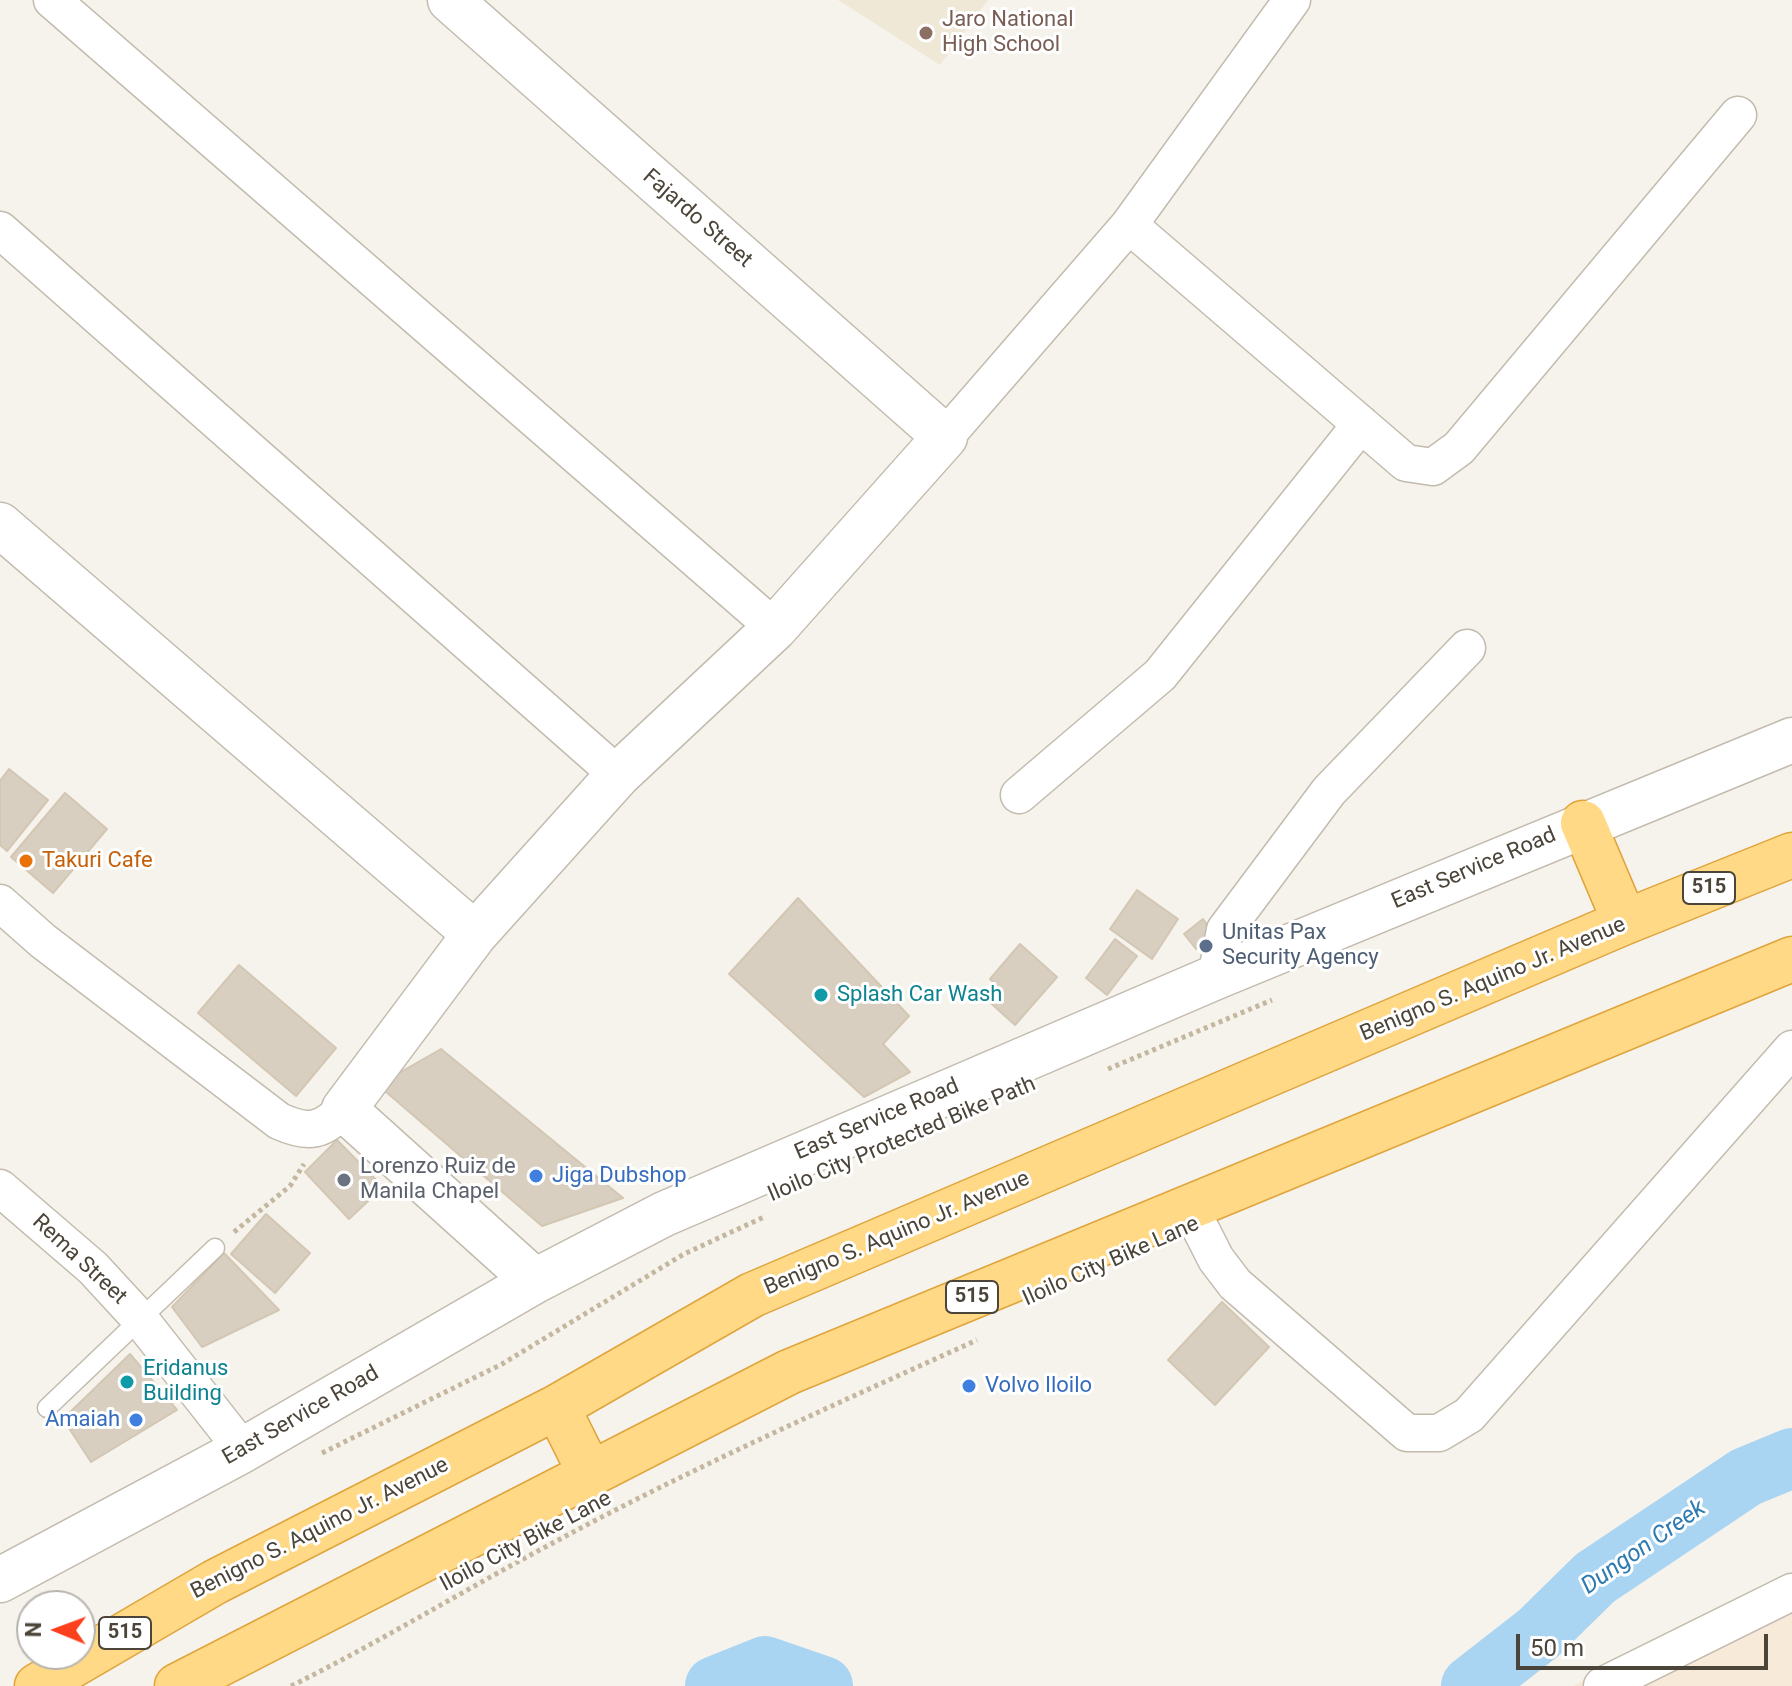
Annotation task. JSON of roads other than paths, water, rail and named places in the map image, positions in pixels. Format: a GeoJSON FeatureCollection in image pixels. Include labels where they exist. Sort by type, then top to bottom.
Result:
{"type":"FeatureCollection","features":[{"type":"Feature","properties":{"kind":"highway"},"geometry":{"type":"LineString","coordinates":[[1583,823],[1625,922]]}},
{"type":"Feature","properties":{"kind":"highway","name":"Benigno S. Aquino Jr. Avenue"},"geometry":{"type":"LineString","coordinates":[[37,1686],[215,1582],[557,1407],[752,1295],[1625,922],[1792,855]]}},
{"type":"Feature","properties":{"kind":"highway","name":"515"},"geometry":{"type":"LineString","coordinates":[[177,1686],[789,1372],[1792,959]]}},
{"type":"Feature","properties":{"kind":"highway"},"geometry":{"type":"LineString","coordinates":[[557,1407],[591,1475]]}},
{"type":"Feature","properties":{"kind":"street"},"geometry":{"type":"LineString","coordinates":[[52,0],[775,628]]}},
{"type":"Feature","properties":{"kind":"street","name":"Fajardo Street"},"geometry":{"type":"LineString","coordinates":[[450,0],[945,437]]}},
{"type":"Feature","properties":{"kind":"street"},"geometry":{"type":"LineString","coordinates":[[0,903],[43,941],[279,1121],[311,1132],[336,1118],[475,934],[618,775],[775,628],[1129,225],[1292,0]]}},
{"type":"Feature","properties":{"kind":"street"},"geometry":{"type":"LineString","coordinates":[[1129,225],[1406,463],[1433,467],[1459,448],[1738,115]]}},
{"type":"Feature","properties":{"kind":"street"},"geometry":{"type":"LineString","coordinates":[[0,230],[618,775]]}},
{"type":"Feature","properties":{"kind":"street"},"geometry":{"type":"LineString","coordinates":[[1019,795],[1160,675],[1361,424]]}},
{"type":"Feature","properties":{"kind":"street"},"geometry":{"type":"LineString","coordinates":[[0,525],[475,934]]}},
{"type":"Feature","properties":{"kind":"street"},"geometry":{"type":"LineString","coordinates":[[1216,977],[1225,930],[1329,791],[1467,648]]}},
{"type":"Feature","properties":{"kind":"street","name":"East Service Road"},"geometry":{"type":"LineString","coordinates":[[0,1580],[243,1450],[535,1281],[664,1214],[772,1165],[1216,977],[1583,823],[1792,740]]}},
{"type":"Feature","properties":{"kind":"street"},"geometry":{"type":"LineString","coordinates":[[1190,1208],[1216,1259],[1235,1284],[1407,1433],[1439,1433],[1469,1415],[1792,1049]]}},
{"type":"Feature","properties":{"kind":"street"},"geometry":{"type":"LineString","coordinates":[[336,1118],[535,1281]]}},
{"type":"Feature","properties":{"kind":"street","name":"Rema Street"},"geometry":{"type":"LineString","coordinates":[[0,1188],[93,1268],[140,1319],[243,1450]]}},
{"type":"Feature","properties":{"kind":"street"},"geometry":{"type":"LineString","coordinates":[[1602,1686],[1792,1592]]}},
{"type":"Feature","properties":{"kind":"lane"},"geometry":{"type":"LineString","coordinates":[[47,1408],[215,1248]]}},
{"type":"Feature","properties":{"kind":"waterway","name":"Dungon Creek"},"geometry":{"type":"LineString","coordinates":[[1471,1686],[1539,1633],[1595,1578],[1746,1477],[1792,1458]]}},
{"type":"Feature","properties":{"kind":"waterway","name":"Dungon Creek"},"geometry":{"type":"LineString","coordinates":[[715,1686],[765,1666],[823,1686]]}},
{"type":"Feature","properties":{"kind":"place","name":"Jaro National High School"},"geometry":{"type":"Point","coordinates":[926,33]}},
{"type":"Feature","properties":{"kind":"place","name":"Takuri Cafe"},"geometry":{"type":"Point","coordinates":[26,861]}},
{"type":"Feature","properties":{"kind":"place","name":"Unitas Pax Security Agency"},"geometry":{"type":"Point","coordinates":[1206,946]}},
{"type":"Feature","properties":{"kind":"place","name":"Splash Car Wash"},"geometry":{"type":"Point","coordinates":[821,995]}},
{"type":"Feature","properties":{"kind":"place","name":"Jiga Dubshop"},"geometry":{"type":"Point","coordinates":[536,1176]}},
{"type":"Feature","properties":{"kind":"place","name":"Lorenzo Ruiz de Manila Chapel"},"geometry":{"type":"Point","coordinates":[344,1180]}},
{"type":"Feature","properties":{"kind":"place","name":"Eridanus Building"},"geometry":{"type":"Point","coordinates":[127,1382]}},
{"type":"Feature","properties":{"kind":"place","name":"Volvo Iloilo"},"geometry":{"type":"Point","coordinates":[969,1386]}},
{"type":"Feature","properties":{"kind":"place","name":"Amaiah"},"geometry":{"type":"Point","coordinates":[136,1420]}}]}
